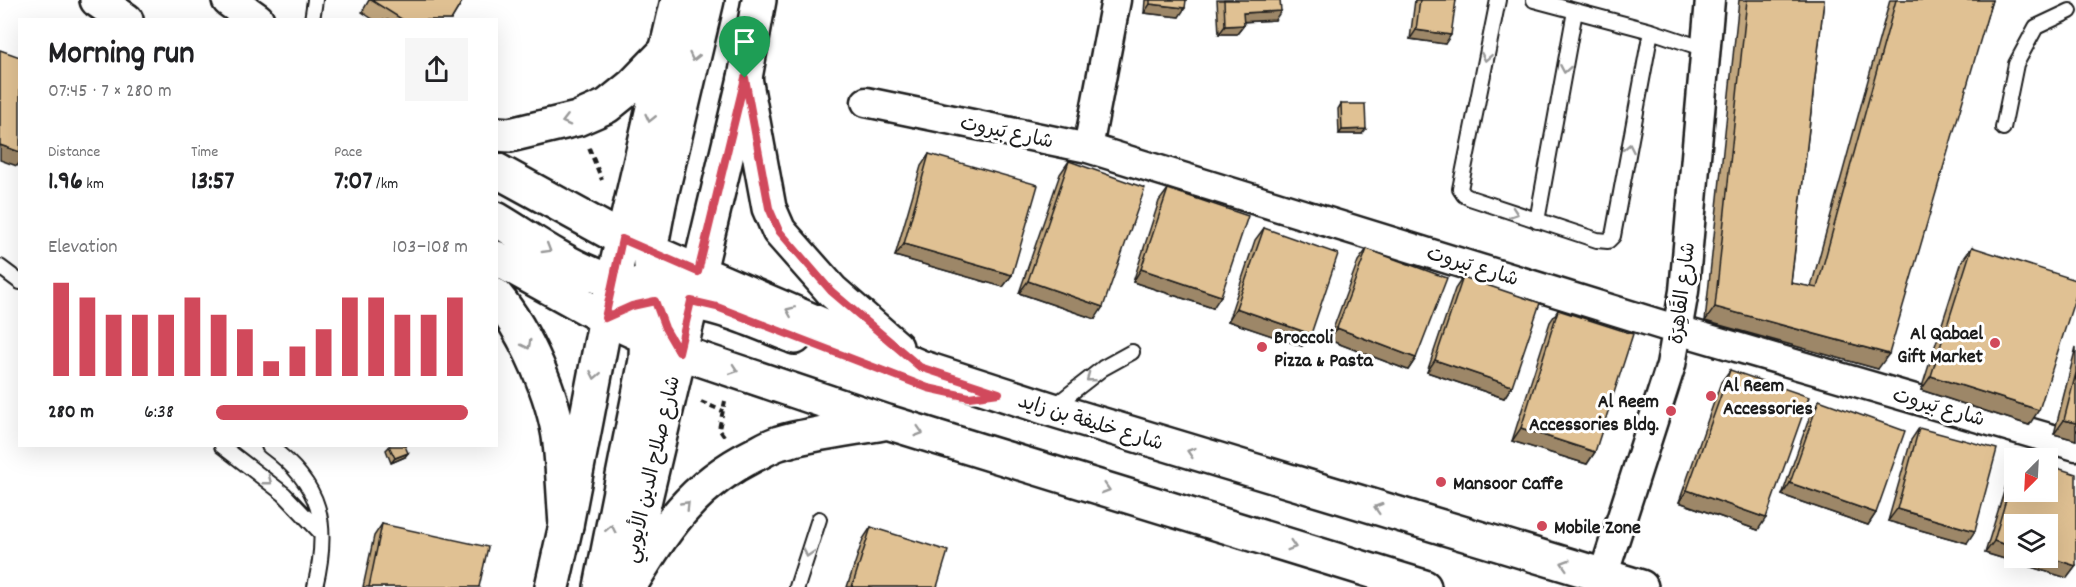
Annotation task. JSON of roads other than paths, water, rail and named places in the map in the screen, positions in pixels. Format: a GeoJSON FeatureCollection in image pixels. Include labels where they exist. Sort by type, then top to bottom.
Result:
{"type":"FeatureCollection","features":[{"type":"Feature","properties":{"kind":"main road"},"geometry":{"type":"LineString","coordinates":[[97,0],[123,18]]}},
{"type":"Feature","properties":{"kind":"main road"},"geometry":{"type":"LineString","coordinates":[[229,0],[254,18]]}},
{"type":"Feature","properties":{"kind":"main road"},"geometry":{"type":"LineString","coordinates":[[601,587],[646,360],[648,338],[636,245],[664,53],[678,0]]}},
{"type":"Feature","properties":{"kind":"main road"},"geometry":{"type":"LineString","coordinates":[[636,245],[659,204],[707,0]]}},
{"type":"Feature","properties":{"kind":"main road","name":"شارع صلاح الدين الأيوبي"},"geometry":{"type":"LineString","coordinates":[[624,587],[745,78],[759,0]]}},
{"type":"Feature","properties":{"kind":"main road"},"geometry":{"type":"LineString","coordinates":[[498,134],[510,135],[578,118],[607,106],[633,85],[664,53]]}},
{"type":"Feature","properties":{"kind":"main road"},"geometry":{"type":"LineString","coordinates":[[745,78],[769,208],[779,231],[831,291],[920,367]]}},
{"type":"Feature","properties":{"kind":"main road","name":"شارع خليفة بن زايد"},"geometry":{"type":"LineString","coordinates":[[498,171],[636,245],[694,286],[999,393],[1641,587]]}},
{"type":"Feature","properties":{"kind":"main road"},"geometry":{"type":"LineString","coordinates":[[498,220],[573,264],[641,291],[679,352]]}},
{"type":"Feature","properties":{"kind":"main road"},"geometry":{"type":"LineString","coordinates":[[498,259],[605,318],[679,352],[887,422],[1424,587]]}},
{"type":"Feature","properties":{"kind":"main road"},"geometry":{"type":"LineString","coordinates":[[605,318],[618,311],[641,291],[675,282],[694,286],[717,307],[928,388],[969,397],[999,393]]}},
{"type":"Feature","properties":{"kind":"main road"},"geometry":{"type":"LineString","coordinates":[[498,298],[511,314],[532,355],[553,415],[560,441],[566,525]]}},
{"type":"Feature","properties":{"kind":"main road"},"geometry":{"type":"LineString","coordinates":[[552,587],[605,318]]}},
{"type":"Feature","properties":{"kind":"main road"},"geometry":{"type":"LineString","coordinates":[[629,587],[660,535],[685,504],[732,467],[777,444],[887,422]]}},
{"type":"Feature","properties":{"kind":"street"},"geometry":{"type":"LineString","coordinates":[[1088,148],[1116,0]]}},
{"type":"Feature","properties":{"kind":"street","name":"شارع القَاهِرَة"},"geometry":{"type":"LineString","coordinates":[[1603,576],[1671,365],[1678,330],[1684,291],[1710,0]]}},
{"type":"Feature","properties":{"kind":"street","name":"شارع بَيروت"},"geometry":{"type":"LineString","coordinates":[[866,102],[1088,148],[1678,330],[2076,446]]}},
{"type":"Feature","properties":{"kind":"lane"},"geometry":{"type":"LineString","coordinates":[[312,18],[315,0]]}},
{"type":"Feature","properties":{"kind":"lane"},"geometry":{"type":"LineString","coordinates":[[1498,0],[1460,189],[1470,198],[1597,240],[1608,241],[1613,237],[1651,31]]}},
{"type":"Feature","properties":{"kind":"lane"},"geometry":{"type":"LineString","coordinates":[[1533,0],[1651,31],[1705,49]]}},
{"type":"Feature","properties":{"kind":"lane"},"geometry":{"type":"LineString","coordinates":[[1537,221],[1575,11]]}},
{"type":"Feature","properties":{"kind":"lane"},"geometry":{"type":"LineString","coordinates":[[2003,128],[2016,64],[2036,27],[2070,11]]}},
{"type":"Feature","properties":{"kind":"lane"},"geometry":{"type":"LineString","coordinates":[[0,267],[18,281]]}},
{"type":"Feature","properties":{"kind":"lane"},"geometry":{"type":"LineString","coordinates":[[1050,409],[1103,368],[1132,352]]}},
{"type":"Feature","properties":{"kind":"lane"},"geometry":{"type":"LineString","coordinates":[[223,447],[285,494],[321,533]]}},
{"type":"Feature","properties":{"kind":"lane"},"geometry":{"type":"LineString","coordinates":[[270,447],[291,464],[308,486],[321,517],[321,554],[315,587]]}},
{"type":"Feature","properties":{"kind":"lane"},"geometry":{"type":"LineString","coordinates":[[797,587],[819,519]]}},
{"type":"Feature","properties":{"kind":"place","name":"Al Qabael Gift Market"},"geometry":{"type":"Point","coordinates":[1995,343]}},
{"type":"Feature","properties":{"kind":"place","name":"Broccoli Pizza & Pasta"},"geometry":{"type":"Point","coordinates":[1262,347]}},
{"type":"Feature","properties":{"kind":"place","name":"Al Reem Accessories"},"geometry":{"type":"Point","coordinates":[1711,396]}},
{"type":"Feature","properties":{"kind":"place","name":"Al Reem Accessories Bldg."},"geometry":{"type":"Point","coordinates":[1671,411]}},
{"type":"Feature","properties":{"kind":"place","name":"Mansoor Caffe"},"geometry":{"type":"Point","coordinates":[1441,482]}},
{"type":"Feature","properties":{"kind":"place","name":"Mobile Zone"},"geometry":{"type":"Point","coordinates":[1542,526]}}]}
